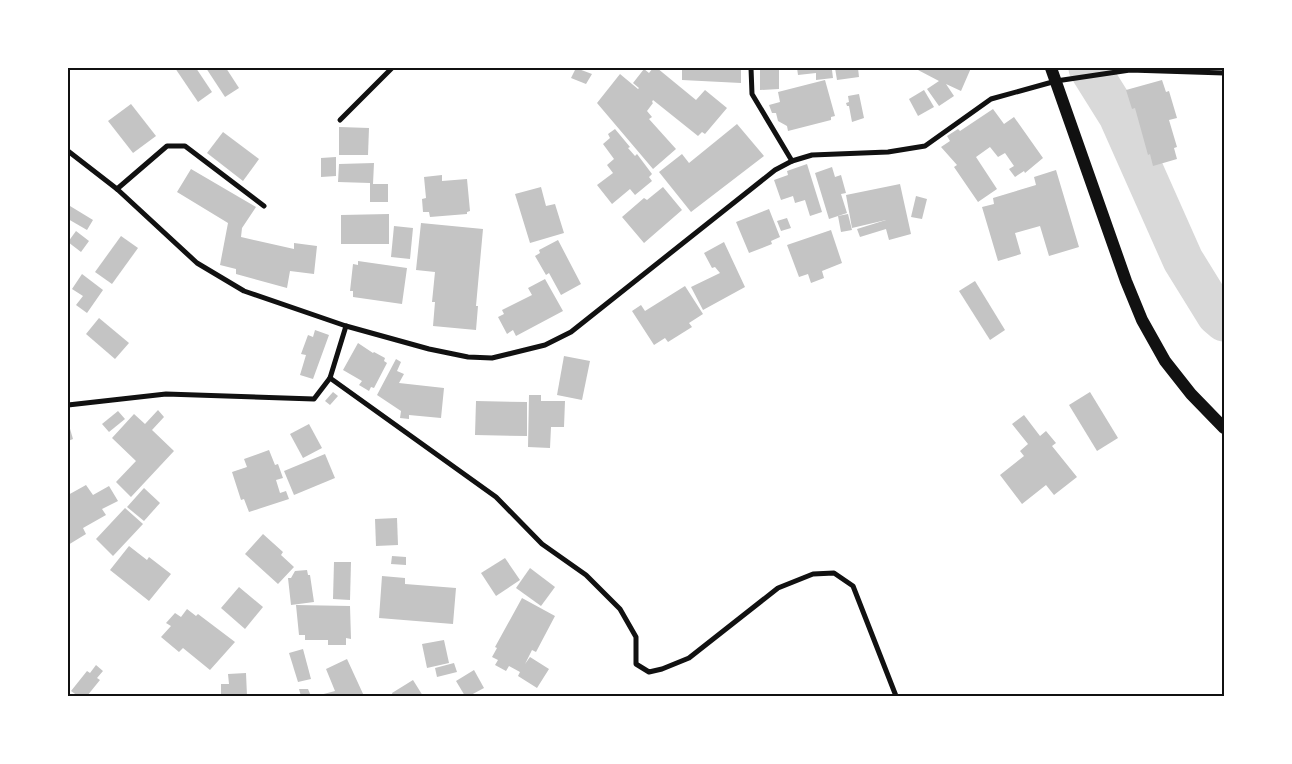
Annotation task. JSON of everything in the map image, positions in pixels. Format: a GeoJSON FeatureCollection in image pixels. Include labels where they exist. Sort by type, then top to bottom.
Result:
{"type":"FeatureCollection","features":[{"type":"Feature","properties":{"kind":"main road"},"geometry":{"type":"LineString","coordinates":[[1051,68],[1123,272],[1142,320],[1165,361],[1191,394],[1224,428]]}},
{"type":"Feature","properties":{"kind":"street"},"geometry":{"type":"LineString","coordinates":[[340,120],[392,68]]}},
{"type":"Feature","properties":{"kind":"street"},"geometry":{"type":"LineString","coordinates":[[751,68],[752,94],[792,161]]}},
{"type":"Feature","properties":{"kind":"street"},"geometry":{"type":"LineString","coordinates":[[68,151],[117,189],[197,263],[244,291],[346,326],[429,349],[468,357],[492,358],[545,344],[571,332],[775,170],[792,161],[812,156],[888,152],[924,146],[991,99],[1056,81],[1130,70],[1224,73]]}},
{"type":"Feature","properties":{"kind":"street"},"geometry":{"type":"LineString","coordinates":[[117,189],[167,146],[185,146],[264,206]]}},
{"type":"Feature","properties":{"kind":"street"},"geometry":{"type":"LineString","coordinates":[[68,405],[166,394],[314,399],[330,378],[346,326]]}},
{"type":"Feature","properties":{"kind":"street"},"geometry":{"type":"LineString","coordinates":[[330,378],[496,497],[542,544],[586,575],[620,609],[636,637],[636,664],[649,672],[662,669],[688,658],[778,588],[813,574],[834,573],[853,586],[896,696]]}},
{"type":"Feature","properties":{"kind":"building"},"geometry":{"type":"Polygon","coordinates":[[[175,68],[196,68],[212,92],[198,102],[175,68]]]}},
{"type":"Feature","properties":{"kind":"building"},"geometry":{"type":"Polygon","coordinates":[[[206,68],[226,68],[239,88],[225,97],[206,68]]]}},
{"type":"Feature","properties":{"kind":"building"},"geometry":{"type":"Polygon","coordinates":[[[576,68],[592,74],[586,84],[571,78],[576,68]]]}},
{"type":"Feature","properties":{"kind":"building"},"geometry":{"type":"Polygon","coordinates":[[[653,68],[657,68],[696,100],[705,90],[727,108],[705,134],[702,132],[698,136],[653,100],[647,111],[652,117],[649,119],[676,149],[653,169],[597,103],[620,74],[638,89],[633,83],[644,69],[649,73],[653,68]]]}},
{"type":"Feature","properties":{"kind":"building"},"geometry":{"type":"Polygon","coordinates":[[[682,68],[741,68],[741,83],[682,80],[682,68]]]}},
{"type":"Feature","properties":{"kind":"building"},"geometry":{"type":"Polygon","coordinates":[[[760,68],[779,68],[779,89],[760,90],[760,68]]]}},
{"type":"Feature","properties":{"kind":"building"},"geometry":{"type":"Polygon","coordinates":[[[797,68],[834,68],[835,70],[832,70],[833,78],[816,80],[816,73],[798,75],[797,68]]]}},
{"type":"Feature","properties":{"kind":"building"},"geometry":{"type":"Polygon","coordinates":[[[835,68],[858,68],[859,77],[837,80],[835,68]]]}},
{"type":"Feature","properties":{"kind":"building"},"geometry":{"type":"Polygon","coordinates":[[[919,68],[971,68],[961,91],[946,84],[954,96],[939,106],[927,89],[939,81],[918,70],[919,68]]]}},
{"type":"Feature","properties":{"kind":"building"},"geometry":{"type":"Polygon","coordinates":[[[825,80],[835,116],[831,117],[831,120],[788,131],[787,126],[778,121],[776,113],[772,113],[769,105],[780,102],[778,92],[825,80]]]}},
{"type":"Feature","properties":{"kind":"building"},"geometry":{"type":"Polygon","coordinates":[[[1162,80],[1166,92],[1169,91],[1177,118],[1169,120],[1177,147],[1174,148],[1177,159],[1153,166],[1150,154],[1148,155],[1135,108],[1132,109],[1126,90],[1162,80]]]}},
{"type":"Feature","properties":{"kind":"building"},"geometry":{"type":"Polygon","coordinates":[[[924,90],[934,107],[918,116],[909,99],[924,90]]]}},
{"type":"Feature","properties":{"kind":"building"},"geometry":{"type":"Polygon","coordinates":[[[859,94],[864,118],[852,122],[849,106],[846,103],[849,102],[848,96],[859,94]]]}},
{"type":"Feature","properties":{"kind":"building"},"geometry":{"type":"Polygon","coordinates":[[[131,104],[156,136],[133,153],[108,121],[131,104]]]}},
{"type":"Feature","properties":{"kind":"building"},"geometry":{"type":"Polygon","coordinates":[[[993,109],[1004,124],[1014,117],[1043,158],[1025,173],[1024,171],[1015,177],[1009,169],[1014,166],[1005,153],[998,157],[990,147],[976,157],[997,189],[978,202],[954,167],[957,165],[941,147],[950,141],[947,136],[958,129],[960,131],[993,109]]]}},
{"type":"Feature","properties":{"kind":"building"},"geometry":{"type":"Polygon","coordinates":[[[737,124],[764,156],[691,212],[659,172],[682,154],[689,163],[737,124]]]}},
{"type":"Feature","properties":{"kind":"building"},"geometry":{"type":"Polygon","coordinates":[[[339,127],[369,128],[368,155],[339,155],[339,127]]]}},
{"type":"Feature","properties":{"kind":"building"},"geometry":{"type":"Polygon","coordinates":[[[615,129],[630,147],[628,148],[635,156],[637,154],[652,174],[649,177],[652,181],[635,195],[630,189],[612,204],[597,185],[613,173],[607,165],[614,159],[603,144],[610,138],[608,134],[615,129]]]}},
{"type":"Feature","properties":{"kind":"building"},"geometry":{"type":"Polygon","coordinates":[[[223,132],[259,159],[243,181],[207,153],[223,132]]]}},
{"type":"Feature","properties":{"kind":"building"},"geometry":{"type":"Polygon","coordinates":[[[336,157],[336,176],[321,177],[321,158],[336,157]]]}},
{"type":"Feature","properties":{"kind":"building"},"geometry":{"type":"Polygon","coordinates":[[[374,163],[373,184],[388,184],[388,202],[370,202],[370,183],[338,182],[339,164],[374,163]]]}},
{"type":"Feature","properties":{"kind":"building"},"geometry":{"type":"Polygon","coordinates":[[[807,164],[822,212],[810,216],[805,200],[795,203],[793,196],[781,200],[774,180],[788,175],[787,171],[807,164]]]}},
{"type":"Feature","properties":{"kind":"building"},"geometry":{"type":"Polygon","coordinates":[[[832,167],[835,177],[841,175],[846,193],[841,194],[847,213],[829,219],[815,173],[832,167]]]}},
{"type":"Feature","properties":{"kind":"building"},"geometry":{"type":"Polygon","coordinates":[[[191,169],[256,207],[242,228],[241,237],[294,249],[294,243],[317,246],[314,274],[290,271],[287,288],[236,274],[236,269],[220,265],[228,223],[177,192],[191,169]]]}},
{"type":"Feature","properties":{"kind":"building"},"geometry":{"type":"Polygon","coordinates":[[[1056,170],[1079,247],[1049,256],[1040,226],[1015,233],[1021,254],[998,261],[982,207],[994,204],[993,198],[1036,185],[1034,177],[1056,170]]]}},
{"type":"Feature","properties":{"kind":"building"},"geometry":{"type":"Polygon","coordinates":[[[442,175],[442,181],[467,179],[470,211],[467,214],[430,217],[429,212],[423,212],[422,199],[426,198],[424,177],[442,175]]]}},
{"type":"Feature","properties":{"kind":"building"},"geometry":{"type":"Polygon","coordinates":[[[900,184],[911,234],[889,240],[886,229],[860,237],[857,229],[886,220],[852,228],[846,195],[900,184]]]}},
{"type":"Feature","properties":{"kind":"building"},"geometry":{"type":"Polygon","coordinates":[[[541,187],[546,206],[555,204],[564,233],[530,243],[515,194],[541,187]]]}},
{"type":"Feature","properties":{"kind":"building"},"geometry":{"type":"Polygon","coordinates":[[[663,187],[682,210],[644,243],[622,217],[644,198],[647,200],[663,187]]]}},
{"type":"Feature","properties":{"kind":"building"},"geometry":{"type":"Polygon","coordinates":[[[916,196],[927,199],[922,219],[911,217],[916,196]]]}},
{"type":"Feature","properties":{"kind":"building"},"geometry":{"type":"Polygon","coordinates":[[[70,206],[93,220],[87,230],[68,219],[68,209],[70,206]]]}},
{"type":"Feature","properties":{"kind":"building"},"geometry":{"type":"Polygon","coordinates":[[[769,209],[780,237],[771,241],[772,244],[749,253],[736,222],[769,209]]]}},
{"type":"Feature","properties":{"kind":"building"},"geometry":{"type":"Polygon","coordinates":[[[389,214],[389,244],[341,244],[341,215],[389,214]]]}},
{"type":"Feature","properties":{"kind":"building"},"geometry":{"type":"Polygon","coordinates":[[[848,214],[852,230],[841,232],[838,216],[848,214]]]}},
{"type":"Feature","properties":{"kind":"building"},"geometry":{"type":"Polygon","coordinates":[[[787,218],[791,228],[781,231],[777,221],[787,218]]]}},
{"type":"Feature","properties":{"kind":"building"},"geometry":{"type":"Polygon","coordinates":[[[421,223],[483,229],[476,306],[478,306],[476,330],[433,326],[435,302],[432,302],[435,272],[416,270],[421,223]]]}},
{"type":"Feature","properties":{"kind":"building"},"geometry":{"type":"Polygon","coordinates":[[[394,226],[413,228],[410,259],[391,257],[394,226]]]}},
{"type":"Feature","properties":{"kind":"building"},"geometry":{"type":"Polygon","coordinates":[[[831,230],[842,263],[822,271],[824,278],[811,283],[808,274],[799,277],[787,245],[831,230]]]}},
{"type":"Feature","properties":{"kind":"building"},"geometry":{"type":"Polygon","coordinates":[[[76,231],[89,241],[81,252],[68,242],[76,231]]]}},
{"type":"Feature","properties":{"kind":"building"},"geometry":{"type":"Polygon","coordinates":[[[121,236],[138,248],[112,284],[95,272],[121,236]]]}},
{"type":"Feature","properties":{"kind":"building"},"geometry":{"type":"Polygon","coordinates":[[[558,240],[581,284],[561,295],[549,273],[546,275],[535,256],[540,253],[539,250],[558,240]]]}},
{"type":"Feature","properties":{"kind":"building"},"geometry":{"type":"Polygon","coordinates":[[[724,242],[745,287],[703,310],[691,287],[720,273],[715,267],[712,268],[704,253],[724,242]]]}},
{"type":"Feature","properties":{"kind":"building"},"geometry":{"type":"Polygon","coordinates":[[[358,261],[407,268],[402,304],[353,297],[353,291],[350,291],[353,264],[358,265],[358,261]]]}},
{"type":"Feature","properties":{"kind":"building"},"geometry":{"type":"Polygon","coordinates":[[[82,274],[103,290],[87,313],[76,305],[83,296],[72,289],[82,274]]]}},
{"type":"Feature","properties":{"kind":"building"},"geometry":{"type":"Polygon","coordinates":[[[545,279],[563,311],[516,336],[513,330],[507,334],[498,317],[504,314],[502,310],[532,295],[528,288],[545,279]]]}},
{"type":"Feature","properties":{"kind":"building"},"geometry":{"type":"Polygon","coordinates":[[[975,281],[1005,330],[990,340],[959,291],[975,281]]]}},
{"type":"Feature","properties":{"kind":"building"},"geometry":{"type":"Polygon","coordinates":[[[685,286],[703,314],[689,323],[692,327],[668,342],[665,338],[654,345],[632,311],[641,305],[645,311],[685,286]]]}},
{"type":"Feature","properties":{"kind":"building"},"geometry":{"type":"Polygon","coordinates":[[[99,318],[129,343],[115,359],[86,334],[99,318]]]}},
{"type":"Feature","properties":{"kind":"building"},"geometry":{"type":"Polygon","coordinates":[[[315,330],[329,335],[313,379],[300,375],[306,355],[301,354],[308,335],[313,337],[315,330]]]}},
{"type":"Feature","properties":{"kind":"building"},"geometry":{"type":"Polygon","coordinates":[[[358,343],[385,358],[384,361],[387,363],[374,388],[371,387],[369,391],[359,385],[362,381],[343,370],[358,343]]]}},
{"type":"Feature","properties":{"kind":"building"},"geometry":{"type":"Polygon","coordinates":[[[564,356],[590,361],[582,400],[557,395],[564,356]]]}},
{"type":"Feature","properties":{"kind":"building"},"geometry":{"type":"Polygon","coordinates":[[[396,359],[401,362],[397,371],[404,374],[399,383],[444,388],[441,418],[409,415],[409,419],[400,418],[401,411],[377,395],[396,359]]]}},
{"type":"Feature","properties":{"kind":"building"},"geometry":{"type":"Polygon","coordinates":[[[333,392],[338,396],[330,405],[325,401],[333,392]]]}},
{"type":"Feature","properties":{"kind":"building"},"geometry":{"type":"Polygon","coordinates":[[[1090,392],[1118,438],[1097,451],[1069,405],[1090,392]]]}},
{"type":"Feature","properties":{"kind":"building"},"geometry":{"type":"Polygon","coordinates":[[[529,395],[541,395],[541,401],[565,401],[564,427],[551,427],[550,448],[528,447],[529,395]]]}},
{"type":"Feature","properties":{"kind":"building"},"geometry":{"type":"Polygon","coordinates":[[[476,401],[527,402],[527,436],[475,435],[476,401]]]}},
{"type":"Feature","properties":{"kind":"building"},"geometry":{"type":"Polygon","coordinates":[[[158,410],[164,417],[152,430],[174,451],[131,497],[116,482],[136,461],[112,438],[134,414],[145,424],[158,410]]]}},
{"type":"Feature","properties":{"kind":"building"},"geometry":{"type":"Polygon","coordinates":[[[118,411],[125,419],[109,432],[102,424],[118,411]]]}},
{"type":"Feature","properties":{"kind":"building"},"geometry":{"type":"Polygon","coordinates":[[[1024,415],[1040,436],[1046,431],[1056,443],[1052,446],[1077,477],[1054,495],[1046,485],[1022,504],[1000,475],[1024,456],[1020,451],[1028,444],[1012,424],[1024,415]]]}},
{"type":"Feature","properties":{"kind":"building"},"geometry":{"type":"Polygon","coordinates":[[[68,422],[73,439],[68,441],[68,422]]]}},
{"type":"Feature","properties":{"kind":"building"},"geometry":{"type":"Polygon","coordinates":[[[309,424],[322,448],[303,458],[290,434],[309,424]]]}},
{"type":"Feature","properties":{"kind":"building"},"geometry":{"type":"Polygon","coordinates":[[[269,450],[275,465],[278,464],[283,478],[276,480],[280,493],[286,491],[289,499],[249,512],[244,499],[241,500],[232,472],[247,467],[244,459],[269,450]]]}},
{"type":"Feature","properties":{"kind":"building"},"geometry":{"type":"Polygon","coordinates":[[[325,454],[335,478],[294,495],[284,471],[325,454]]]}},
{"type":"Feature","properties":{"kind":"building"},"geometry":{"type":"Polygon","coordinates":[[[86,485],[93,495],[109,486],[118,501],[102,509],[106,515],[83,528],[86,534],[68,545],[68,495],[86,485]]]}},
{"type":"Feature","properties":{"kind":"building"},"geometry":{"type":"Polygon","coordinates":[[[144,488],[160,503],[144,521],[127,507],[144,488]]]}},
{"type":"Feature","properties":{"kind":"building"},"geometry":{"type":"Polygon","coordinates":[[[125,508],[143,524],[113,556],[96,539],[125,508]]]}},
{"type":"Feature","properties":{"kind":"building"},"geometry":{"type":"Polygon","coordinates":[[[397,518],[398,545],[376,546],[375,519],[397,518]]]}},
{"type":"Feature","properties":{"kind":"building"},"geometry":{"type":"Polygon","coordinates":[[[263,534],[283,552],[281,555],[294,567],[278,584],[245,554],[263,534]]]}},
{"type":"Feature","properties":{"kind":"building"},"geometry":{"type":"Polygon","coordinates":[[[129,546],[147,560],[149,557],[171,574],[149,601],[110,570],[129,546]]]}},
{"type":"Feature","properties":{"kind":"building"},"geometry":{"type":"Polygon","coordinates":[[[392,556],[406,557],[406,565],[391,564],[392,556]]]}},
{"type":"Feature","properties":{"kind":"building"},"geometry":{"type":"Polygon","coordinates":[[[505,558],[520,580],[496,596],[481,573],[505,558]]]}},
{"type":"Feature","properties":{"kind":"building"},"geometry":{"type":"Polygon","coordinates":[[[334,562],[351,562],[350,600],[333,599],[334,562]]]}},
{"type":"Feature","properties":{"kind":"building"},"geometry":{"type":"Polygon","coordinates":[[[530,568],[555,587],[541,606],[516,588],[530,568]]]}},
{"type":"Feature","properties":{"kind":"building"},"geometry":{"type":"Polygon","coordinates":[[[307,570],[308,575],[310,575],[314,602],[291,605],[288,578],[291,578],[295,571],[307,570]]]}},
{"type":"Feature","properties":{"kind":"building"},"geometry":{"type":"Polygon","coordinates":[[[382,576],[405,578],[405,584],[456,588],[453,624],[379,618],[382,576]]]}},
{"type":"Feature","properties":{"kind":"building"},"geometry":{"type":"Polygon","coordinates":[[[239,587],[263,607],[245,629],[221,608],[239,587]]]}},
{"type":"Feature","properties":{"kind":"building"},"geometry":{"type":"Polygon","coordinates":[[[522,598],[555,616],[536,652],[532,650],[525,664],[530,657],[549,669],[537,688],[518,676],[520,672],[509,666],[506,671],[495,665],[498,660],[492,657],[497,648],[495,647],[522,598]]]}},
{"type":"Feature","properties":{"kind":"building"},"geometry":{"type":"Polygon","coordinates":[[[296,605],[350,606],[351,639],[346,638],[346,645],[328,645],[328,640],[305,640],[305,635],[299,635],[296,605]]]}},
{"type":"Feature","properties":{"kind":"building"},"geometry":{"type":"Polygon","coordinates":[[[187,609],[196,616],[198,614],[235,642],[210,670],[183,648],[179,652],[161,637],[171,626],[166,623],[175,613],[181,617],[187,609]]]}},
{"type":"Feature","properties":{"kind":"building"},"geometry":{"type":"Polygon","coordinates":[[[444,640],[449,663],[427,668],[422,644],[444,640]]]}},
{"type":"Feature","properties":{"kind":"building"},"geometry":{"type":"Polygon","coordinates":[[[303,649],[311,679],[298,682],[289,653],[303,649]]]}},
{"type":"Feature","properties":{"kind":"building"},"geometry":{"type":"Polygon","coordinates":[[[347,659],[364,696],[316,696],[335,691],[326,669],[347,659]]]}},
{"type":"Feature","properties":{"kind":"building"},"geometry":{"type":"Polygon","coordinates":[[[454,663],[457,672],[437,677],[435,668],[454,663]]]}},
{"type":"Feature","properties":{"kind":"building"},"geometry":{"type":"Polygon","coordinates":[[[96,665],[103,671],[97,678],[100,680],[87,696],[78,696],[71,691],[87,671],[90,673],[96,665]]]}},
{"type":"Feature","properties":{"kind":"building"},"geometry":{"type":"Polygon","coordinates":[[[474,670],[484,688],[469,696],[465,696],[456,681],[474,670]]]}},
{"type":"Feature","properties":{"kind":"building"},"geometry":{"type":"Polygon","coordinates":[[[246,673],[247,696],[221,696],[221,684],[229,684],[228,674],[246,673]]]}},
{"type":"Feature","properties":{"kind":"building"},"geometry":{"type":"Polygon","coordinates":[[[413,680],[423,696],[393,696],[392,693],[413,680]]]}},
{"type":"Feature","properties":{"kind":"building"},"geometry":{"type":"Polygon","coordinates":[[[299,689],[308,689],[311,696],[301,696],[299,689]]]}},
{"type":"Feature","properties":{"kind":"waterway"},"geometry":{"type":"LineString","coordinates":[[1089,68],[1119,116],[1183,260],[1217,315],[1224,321]]}}]}
